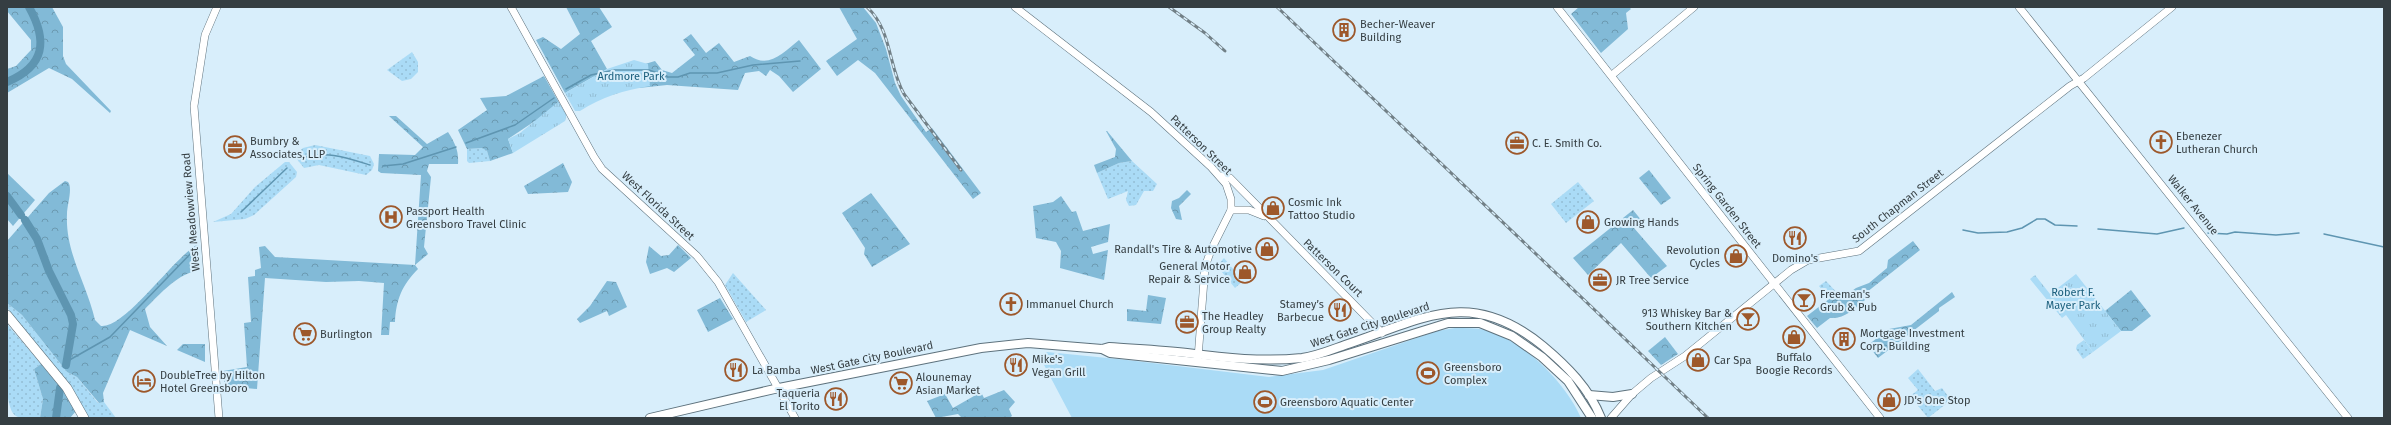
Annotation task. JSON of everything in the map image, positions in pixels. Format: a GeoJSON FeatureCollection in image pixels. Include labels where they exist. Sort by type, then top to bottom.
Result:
{"type":"FeatureCollection","features":[{"type":"Feature","properties":{"kind":"highway"},"geometry":{"type":"LineString","coordinates":[[7,315],[67,388],[84,418]]}},
{"type":"Feature","properties":{"kind":"main road","name":"West Gate City Boulevard"},"geometry":{"type":"LineString","coordinates":[[650,418],[779,388],[888,365],[1001,345],[1028,343],[1102,349],[1110,353],[1198,359],[1258,360],[1304,357],[1324,353],[1418,321],[1450,312],[1469,312],[1492,316],[1513,325],[1567,366],[1589,395],[1601,418]]}},
{"type":"Feature","properties":{"kind":"main road"},"geometry":{"type":"LineString","coordinates":[[1435,326],[1469,312]]}},
{"type":"Feature","properties":{"kind":"main road"},"geometry":{"type":"LineString","coordinates":[[1384,344],[1389,336],[1409,328],[1418,321]]}},
{"type":"Feature","properties":{"kind":"main road","name":"West Gate City Boulevard"},"geometry":{"type":"LineString","coordinates":[[1198,359],[1282,370],[1312,365],[1345,356],[1435,326],[1465,322],[1493,327],[1524,343],[1558,371],[1571,386],[1592,418]]}},
{"type":"Feature","properties":{"kind":"main road"},"geometry":{"type":"LineString","coordinates":[[1493,327],[1496,322],[1506,326],[1513,325]]}},
{"type":"Feature","properties":{"kind":"main road"},"geometry":{"type":"LineString","coordinates":[[1345,356],[1357,348],[1380,340],[1382,333]]}},
{"type":"Feature","properties":{"kind":"main road"},"geometry":{"type":"LineString","coordinates":[[1589,395],[1618,397],[1632,394]]}},
{"type":"Feature","properties":{"kind":"street","name":"West Meadowview Road"},"geometry":{"type":"LineString","coordinates":[[217,7],[205,35],[194,106],[219,418]]}},
{"type":"Feature","properties":{"kind":"street","name":"West Florida Street"},"geometry":{"type":"LineString","coordinates":[[511,7],[598,163],[697,256],[718,282],[795,418]]}},
{"type":"Feature","properties":{"kind":"street","name":"Patterson Street"},"geometry":{"type":"LineString","coordinates":[[1015,7],[1132,96],[1221,176],[1230,193],[1231,210]]}},
{"type":"Feature","properties":{"kind":"street","name":"Spring Garden Street"},"geometry":{"type":"LineString","coordinates":[[1557,7],[1612,75],[1880,418]]}},
{"type":"Feature","properties":{"kind":"street"},"geometry":{"type":"LineString","coordinates":[[1612,75],[1694,7]]}},
{"type":"Feature","properties":{"kind":"street","name":"Walker Avenue"},"geometry":{"type":"LineString","coordinates":[[2019,7],[2348,418]]}},
{"type":"Feature","properties":{"kind":"street","name":"South Chapman Street"},"geometry":{"type":"LineString","coordinates":[[1611,418],[1632,394],[1651,378],[1685,356],[1796,266],[1808,260],[1859,251],[2172,7]]}},
{"type":"Feature","properties":{"kind":"street","name":"Patterson Court"},"geometry":{"type":"LineString","coordinates":[[1221,176],[1230,178],[1268,219],[1378,327],[1382,333]]}},
{"type":"Feature","properties":{"kind":"street","name":"Patterson Court"},"geometry":{"type":"LineString","coordinates":[[1231,210],[1242,209],[1254,211],[1268,219]]}},
{"type":"Feature","properties":{"kind":"street"},"geometry":{"type":"LineString","coordinates":[[1198,359],[1205,267],[1211,250],[1231,210]]}},
{"type":"Feature","properties":{"kind":"green space"},"geometry":{"type":"Polygon","coordinates":[[[7,7],[52,7],[63,27],[63,56],[66,64],[111,111],[110,113],[72,79],[49,68],[7,93],[7,69],[16,66],[31,50],[31,40],[7,11],[7,7]]]}},
{"type":"Feature","properties":{"kind":"green space"},"geometry":{"type":"Polygon","coordinates":[[[566,7],[599,7],[612,27],[591,41],[607,69],[565,93],[536,40],[543,37],[561,49],[580,34],[566,7]]]}},
{"type":"Feature","properties":{"kind":"green space"},"geometry":{"type":"Polygon","coordinates":[[[839,7],[863,7],[876,23],[886,49],[895,83],[901,96],[926,132],[932,128],[981,193],[973,199],[875,73],[858,60],[837,76],[826,61],[857,39],[839,7]]]}},
{"type":"Feature","properties":{"kind":"green space"},"geometry":{"type":"Polygon","coordinates":[[[1579,7],[1629,7],[1631,9],[1626,13],[1628,29],[1601,53],[1571,14],[1579,7]]]}},
{"type":"Feature","properties":{"kind":"green space"},"geometry":{"type":"Polygon","coordinates":[[[691,34],[706,53],[719,43],[734,62],[750,56],[757,60],[770,60],[782,54],[799,40],[821,69],[793,92],[779,76],[770,70],[766,76],[759,71],[745,73],[738,90],[667,85],[639,88],[645,64],[655,61],[662,70],[672,73],[695,55],[683,40],[691,34]]]}},
{"type":"Feature","properties":{"kind":"green space"},"geometry":{"type":"Polygon","coordinates":[[[412,52],[418,62],[418,72],[411,79],[402,81],[387,70],[412,52]]]}},
{"type":"Feature","properties":{"kind":"green space","name":"Ardmore Park"},"geometry":{"type":"Polygon","coordinates":[[[634,60],[648,64],[650,86],[614,95],[580,111],[575,111],[565,93],[607,69],[634,60]]]}},
{"type":"Feature","properties":{"kind":"green space"},"geometry":{"type":"Polygon","coordinates":[[[544,76],[566,115],[565,121],[535,121],[508,139],[513,153],[490,161],[487,151],[482,148],[467,149],[458,130],[487,110],[480,98],[506,96],[544,76]]]}},
{"type":"Feature","properties":{"kind":"green space"},"geometry":{"type":"Polygon","coordinates":[[[558,102],[566,115],[565,121],[513,153],[508,139],[520,133],[558,102]]]}},
{"type":"Feature","properties":{"kind":"green space"},"geometry":{"type":"Polygon","coordinates":[[[389,116],[396,116],[427,144],[448,132],[455,144],[458,155],[458,164],[429,164],[427,171],[431,177],[424,247],[428,254],[415,265],[421,175],[381,173],[378,171],[379,154],[415,155],[423,147],[389,116]]]}},
{"type":"Feature","properties":{"kind":"green space"},"geometry":{"type":"Polygon","coordinates":[[[1106,131],[1132,161],[1119,163],[1097,173],[1094,165],[1115,157],[1116,149],[1106,131]]]}},
{"type":"Feature","properties":{"kind":"green space"},"geometry":{"type":"Polygon","coordinates":[[[315,145],[370,156],[374,164],[372,170],[366,175],[319,165],[304,168],[296,158],[296,154],[303,148],[315,145]]]}},
{"type":"Feature","properties":{"kind":"green space"},"geometry":{"type":"Polygon","coordinates":[[[482,148],[487,151],[490,161],[469,163],[467,161],[467,149],[482,148]]]}},
{"type":"Feature","properties":{"kind":"green space"},"geometry":{"type":"Polygon","coordinates":[[[1132,161],[1157,184],[1153,191],[1144,191],[1136,205],[1129,206],[1126,200],[1128,191],[1108,199],[1097,173],[1119,163],[1132,161]]]}},
{"type":"Feature","properties":{"kind":"green space"},"geometry":{"type":"Polygon","coordinates":[[[285,162],[289,162],[297,172],[296,177],[254,215],[245,219],[213,222],[231,214],[255,187],[285,162]]]}},
{"type":"Feature","properties":{"kind":"green space"},"geometry":{"type":"Polygon","coordinates":[[[563,163],[572,182],[568,192],[528,194],[524,186],[563,163]]]}},
{"type":"Feature","properties":{"kind":"green space"},"geometry":{"type":"Polygon","coordinates":[[[1649,170],[1671,198],[1661,205],[1639,178],[1649,170]]]}},
{"type":"Feature","properties":{"kind":"green space"},"geometry":{"type":"Polygon","coordinates":[[[7,173],[35,200],[13,226],[7,219],[7,173]]]}},
{"type":"Feature","properties":{"kind":"green space"},"geometry":{"type":"Polygon","coordinates":[[[65,181],[68,182],[70,188],[67,214],[69,242],[95,320],[101,326],[111,324],[123,316],[136,305],[176,263],[198,244],[200,270],[184,275],[163,291],[145,309],[150,327],[167,346],[130,330],[103,393],[104,402],[99,403],[77,377],[67,372],[22,315],[7,303],[7,241],[49,193],[65,181]]]}},
{"type":"Feature","properties":{"kind":"green space"},"geometry":{"type":"Polygon","coordinates":[[[1578,182],[1594,201],[1566,223],[1551,204],[1578,182]]]}},
{"type":"Feature","properties":{"kind":"green space"},"geometry":{"type":"Polygon","coordinates":[[[1187,190],[1191,194],[1179,206],[1182,220],[1176,219],[1171,208],[1172,201],[1179,198],[1187,190]]]}},
{"type":"Feature","properties":{"kind":"green space"},"geometry":{"type":"Polygon","coordinates":[[[871,193],[910,244],[872,267],[864,254],[865,248],[842,213],[871,193]]]}},
{"type":"Feature","properties":{"kind":"green space"},"geometry":{"type":"Polygon","coordinates":[[[1061,196],[1072,212],[1076,211],[1083,231],[1110,224],[1108,242],[1091,247],[1093,254],[1108,250],[1104,280],[1060,268],[1061,251],[1056,242],[1036,238],[1033,206],[1053,202],[1061,196]]]}},
{"type":"Feature","properties":{"kind":"green space"},"geometry":{"type":"Polygon","coordinates":[[[1633,210],[1642,221],[1634,228],[1667,266],[1651,278],[1621,243],[1588,275],[1573,258],[1633,210]]]}},
{"type":"Feature","properties":{"kind":"green space"},"geometry":{"type":"Polygon","coordinates":[[[1913,241],[1920,250],[1862,296],[1865,300],[1853,310],[1840,317],[1830,318],[1817,328],[1807,316],[1829,299],[1842,298],[1856,288],[1869,283],[1887,268],[1888,260],[1913,241]]]}},
{"type":"Feature","properties":{"kind":"green space"},"geometry":{"type":"Polygon","coordinates":[[[678,245],[691,258],[674,272],[667,268],[650,274],[646,262],[649,246],[661,256],[669,255],[678,245]]]}},
{"type":"Feature","properties":{"kind":"green space"},"geometry":{"type":"Polygon","coordinates":[[[265,246],[275,257],[415,265],[418,269],[412,275],[401,293],[398,300],[395,322],[390,322],[389,335],[381,335],[384,283],[359,281],[326,282],[265,278],[257,389],[225,386],[223,371],[247,367],[244,323],[251,322],[248,277],[255,276],[255,270],[261,268],[259,247],[265,246]]]}},
{"type":"Feature","properties":{"kind":"green space"},"geometry":{"type":"Polygon","coordinates":[[[1224,258],[1243,281],[1235,288],[1217,266],[1224,258]]]}},
{"type":"Feature","properties":{"kind":"green space"},"geometry":{"type":"Polygon","coordinates":[[[733,273],[766,310],[746,322],[725,285],[733,273]]]}},
{"type":"Feature","properties":{"kind":"green space","name":"Robert F. Mayer Park"},"geometry":{"type":"Polygon","coordinates":[[[2076,274],[2121,331],[2093,352],[2066,315],[2062,318],[2030,279],[2035,275],[2050,294],[2076,274]]]}},
{"type":"Feature","properties":{"kind":"green space"},"geometry":{"type":"Polygon","coordinates":[[[607,281],[616,282],[627,307],[609,316],[607,311],[580,323],[577,319],[590,306],[607,281]]]}},
{"type":"Feature","properties":{"kind":"green space"},"geometry":{"type":"Polygon","coordinates":[[[1826,281],[1842,298],[1829,299],[1819,286],[1826,281]]]}},
{"type":"Feature","properties":{"kind":"green space"},"geometry":{"type":"Polygon","coordinates":[[[2131,290],[2151,316],[2132,331],[2121,331],[2105,311],[2131,290]]]}},
{"type":"Feature","properties":{"kind":"green space"},"geometry":{"type":"Polygon","coordinates":[[[1952,292],[1955,297],[1939,308],[1939,311],[1878,358],[1868,345],[1889,329],[1911,325],[1952,292]]]}},
{"type":"Feature","properties":{"kind":"green space"},"geometry":{"type":"Polygon","coordinates":[[[1148,295],[1166,298],[1161,324],[1127,321],[1127,309],[1146,311],[1148,295]]]}},
{"type":"Feature","properties":{"kind":"green space"},"geometry":{"type":"Polygon","coordinates":[[[720,298],[733,319],[708,332],[697,310],[720,298]]]}},
{"type":"Feature","properties":{"kind":"green space"},"geometry":{"type":"Polygon","coordinates":[[[7,303],[22,315],[67,372],[77,377],[98,403],[104,402],[116,418],[88,418],[75,393],[15,319],[7,307],[7,303]]]}},
{"type":"Feature","properties":{"kind":"green space"},"geometry":{"type":"Polygon","coordinates":[[[7,324],[41,364],[34,369],[43,399],[40,418],[21,418],[16,416],[12,410],[9,401],[6,373],[7,324]]]}},
{"type":"Feature","properties":{"kind":"green space","name":"Greensboro Complex"},"geometry":{"type":"Polygon","coordinates":[[[1455,328],[1474,328],[1486,330],[1515,343],[1529,353],[1565,391],[1581,418],[1072,418],[1043,363],[1041,356],[1047,352],[1269,377],[1323,370],[1437,331],[1455,328]]]}},
{"type":"Feature","properties":{"kind":"green space"},"geometry":{"type":"Polygon","coordinates":[[[1665,337],[1678,354],[1661,365],[1648,351],[1665,337]]]}},
{"type":"Feature","properties":{"kind":"green space"},"geometry":{"type":"Polygon","coordinates":[[[2084,340],[2093,352],[2083,359],[2076,349],[2077,345],[2084,340]]]}},
{"type":"Feature","properties":{"kind":"green space"},"geometry":{"type":"Polygon","coordinates":[[[183,344],[205,344],[205,362],[177,350],[183,344]]]}},
{"type":"Feature","properties":{"kind":"green space"},"geometry":{"type":"Polygon","coordinates":[[[41,364],[67,395],[76,411],[70,418],[40,418],[43,399],[34,369],[41,364]]]}},
{"type":"Feature","properties":{"kind":"green space"},"geometry":{"type":"Polygon","coordinates":[[[1918,369],[1935,391],[1942,388],[1951,400],[1928,418],[1910,396],[1918,390],[1908,378],[1918,369]]]}},
{"type":"Feature","properties":{"kind":"green space"},"geometry":{"type":"Polygon","coordinates":[[[1004,390],[1015,402],[1009,409],[1012,416],[1009,418],[962,418],[958,414],[936,418],[927,401],[945,394],[953,408],[981,392],[984,398],[1004,390]]]}},
{"type":"Feature","properties":{"kind":"waterway"},"geometry":{"type":"LineString","coordinates":[[7,82],[20,76],[29,68],[36,60],[39,51],[39,31],[29,7]]}},
{"type":"Feature","properties":{"kind":"waterway"},"geometry":{"type":"LineString","coordinates":[[566,89],[591,75],[614,70],[649,70],[668,77],[678,77],[690,73],[717,73],[753,65],[800,61]]}},
{"type":"Feature","properties":{"kind":"waterway"},"geometry":{"type":"LineString","coordinates":[[466,143],[515,125],[554,98]]}},
{"type":"Feature","properties":{"kind":"waterway"},"geometry":{"type":"LineString","coordinates":[[383,166],[403,164],[456,147]]}},
{"type":"Feature","properties":{"kind":"waterway"},"geometry":{"type":"LineString","coordinates":[[300,159],[309,156],[327,155],[344,157],[370,165]]}},
{"type":"Feature","properties":{"kind":"waterway"},"geometry":{"type":"LineString","coordinates":[[241,212],[287,168]]}},
{"type":"Feature","properties":{"kind":"waterway"},"geometry":{"type":"LineString","coordinates":[[7,196],[21,215]]}},
{"type":"Feature","properties":{"kind":"waterway"},"geometry":{"type":"LineString","coordinates":[[1963,230],[1978,233],[2007,232],[2022,228],[2037,219],[2045,219],[2055,225],[2077,226]]}},
{"type":"Feature","properties":{"kind":"waterway"},"geometry":{"type":"LineString","coordinates":[[25,220],[37,239],[49,271],[71,315],[73,324],[66,365]]}},
{"type":"Feature","properties":{"kind":"waterway"},"geometry":{"type":"LineString","coordinates":[[2098,229],[2157,234],[2184,228]]}},
{"type":"Feature","properties":{"kind":"waterway"},"geometry":{"type":"LineString","coordinates":[[2208,233],[2227,234],[2235,232],[2276,235],[2299,233]]}},
{"type":"Feature","properties":{"kind":"waterway"},"geometry":{"type":"LineString","coordinates":[[2324,234],[2384,247]]}},
{"type":"Feature","properties":{"kind":"waterway"},"geometry":{"type":"LineString","coordinates":[[66,362],[110,337],[196,248]]}},
{"type":"Feature","properties":{"kind":"waterway"},"geometry":{"type":"LineString","coordinates":[[56,418],[60,388]]}},
{"type":"Feature","properties":{"kind":"railway"},"geometry":{"type":"LineString","coordinates":[[867,7],[881,26],[895,72],[904,94],[961,170]]}},
{"type":"Feature","properties":{"kind":"railway"},"geometry":{"type":"LineString","coordinates":[[1169,7],[1205,33],[1225,51]]}},
{"type":"Feature","properties":{"kind":"railway"},"geometry":{"type":"LineString","coordinates":[[1277,7],[1708,418]]}},
{"type":"Feature","properties":{"kind":"place","name":"Becher-Weaver Building"},"geometry":{"type":"Point","coordinates":[1344,30]}},
{"type":"Feature","properties":{"kind":"place","name":"Ebenezer Lutheran Church"},"geometry":{"type":"Point","coordinates":[2161,142]}},
{"type":"Feature","properties":{"kind":"place","name":"C. E. Smith Co."},"geometry":{"type":"Point","coordinates":[1517,143]}},
{"type":"Feature","properties":{"kind":"place","name":"Bumbry & Associates, LLP"},"geometry":{"type":"Point","coordinates":[235,147]}},
{"type":"Feature","properties":{"kind":"place","name":"Cosmic Ink Tattoo Studio"},"geometry":{"type":"Point","coordinates":[1273,208]}},
{"type":"Feature","properties":{"kind":"place","name":"Passport Health Greensboro Travel Clinic"},"geometry":{"type":"Point","coordinates":[391,217]}},
{"type":"Feature","properties":{"kind":"place","name":"Growing Hands"},"geometry":{"type":"Point","coordinates":[1588,222]}},
{"type":"Feature","properties":{"kind":"place","name":"Domino's"},"geometry":{"type":"Point","coordinates":[1795,238]}},
{"type":"Feature","properties":{"kind":"place","name":"Randall's Tire & Automotive"},"geometry":{"type":"Point","coordinates":[1267,249]}},
{"type":"Feature","properties":{"kind":"place","name":"Revolution Cycles"},"geometry":{"type":"Point","coordinates":[1736,256]}},
{"type":"Feature","properties":{"kind":"place","name":"General Motor Repair & Service"},"geometry":{"type":"Point","coordinates":[1245,272]}},
{"type":"Feature","properties":{"kind":"place","name":"JR Tree Service"},"geometry":{"type":"Point","coordinates":[1600,280]}},
{"type":"Feature","properties":{"kind":"place","name":"Freeman's Grub & Pub"},"geometry":{"type":"Point","coordinates":[1804,300]}},
{"type":"Feature","properties":{"kind":"place","name":"Immanuel Church"},"geometry":{"type":"Point","coordinates":[1011,304]}},
{"type":"Feature","properties":{"kind":"place","name":"Stamey’s Barbecue"},"geometry":{"type":"Point","coordinates":[1340,310]}},
{"type":"Feature","properties":{"kind":"place","name":"913 Whiskey Bar & Southern Kitchen"},"geometry":{"type":"Point","coordinates":[1748,319]}},
{"type":"Feature","properties":{"kind":"place","name":"The Headley Group Realty"},"geometry":{"type":"Point","coordinates":[1187,322]}},
{"type":"Feature","properties":{"kind":"place","name":"Burlington"},"geometry":{"type":"Point","coordinates":[305,334]}},
{"type":"Feature","properties":{"kind":"place","name":"Buffalo Boogie Records"},"geometry":{"type":"Point","coordinates":[1794,337]}},
{"type":"Feature","properties":{"kind":"place","name":"Mortgage Investment Corp. Building"},"geometry":{"type":"Point","coordinates":[1844,339]}},
{"type":"Feature","properties":{"kind":"place","name":"Car Spa"},"geometry":{"type":"Point","coordinates":[1698,360]}},
{"type":"Feature","properties":{"kind":"place","name":"Mike's Vegan Grill"},"geometry":{"type":"Point","coordinates":[1016,365]}},
{"type":"Feature","properties":{"kind":"place","name":"La Bamba"},"geometry":{"type":"Point","coordinates":[736,370]}},
{"type":"Feature","properties":{"kind":"place","name":"Greensboro Complex"},"geometry":{"type":"Point","coordinates":[1428,373]}},
{"type":"Feature","properties":{"kind":"place","name":"DoubleTree by Hilton Hotel Greensboro"},"geometry":{"type":"Point","coordinates":[144,381]}},
{"type":"Feature","properties":{"kind":"place","name":"Alounemay Asian Market"},"geometry":{"type":"Point","coordinates":[901,383]}},
{"type":"Feature","properties":{"kind":"place","name":"Taqueria El Torito"},"geometry":{"type":"Point","coordinates":[836,399]}},
{"type":"Feature","properties":{"kind":"place","name":"JD's One Stop"},"geometry":{"type":"Point","coordinates":[1889,400]}},
{"type":"Feature","properties":{"kind":"place","name":"Greensboro Aquatic Center"},"geometry":{"type":"Point","coordinates":[1265,402]}}]}
